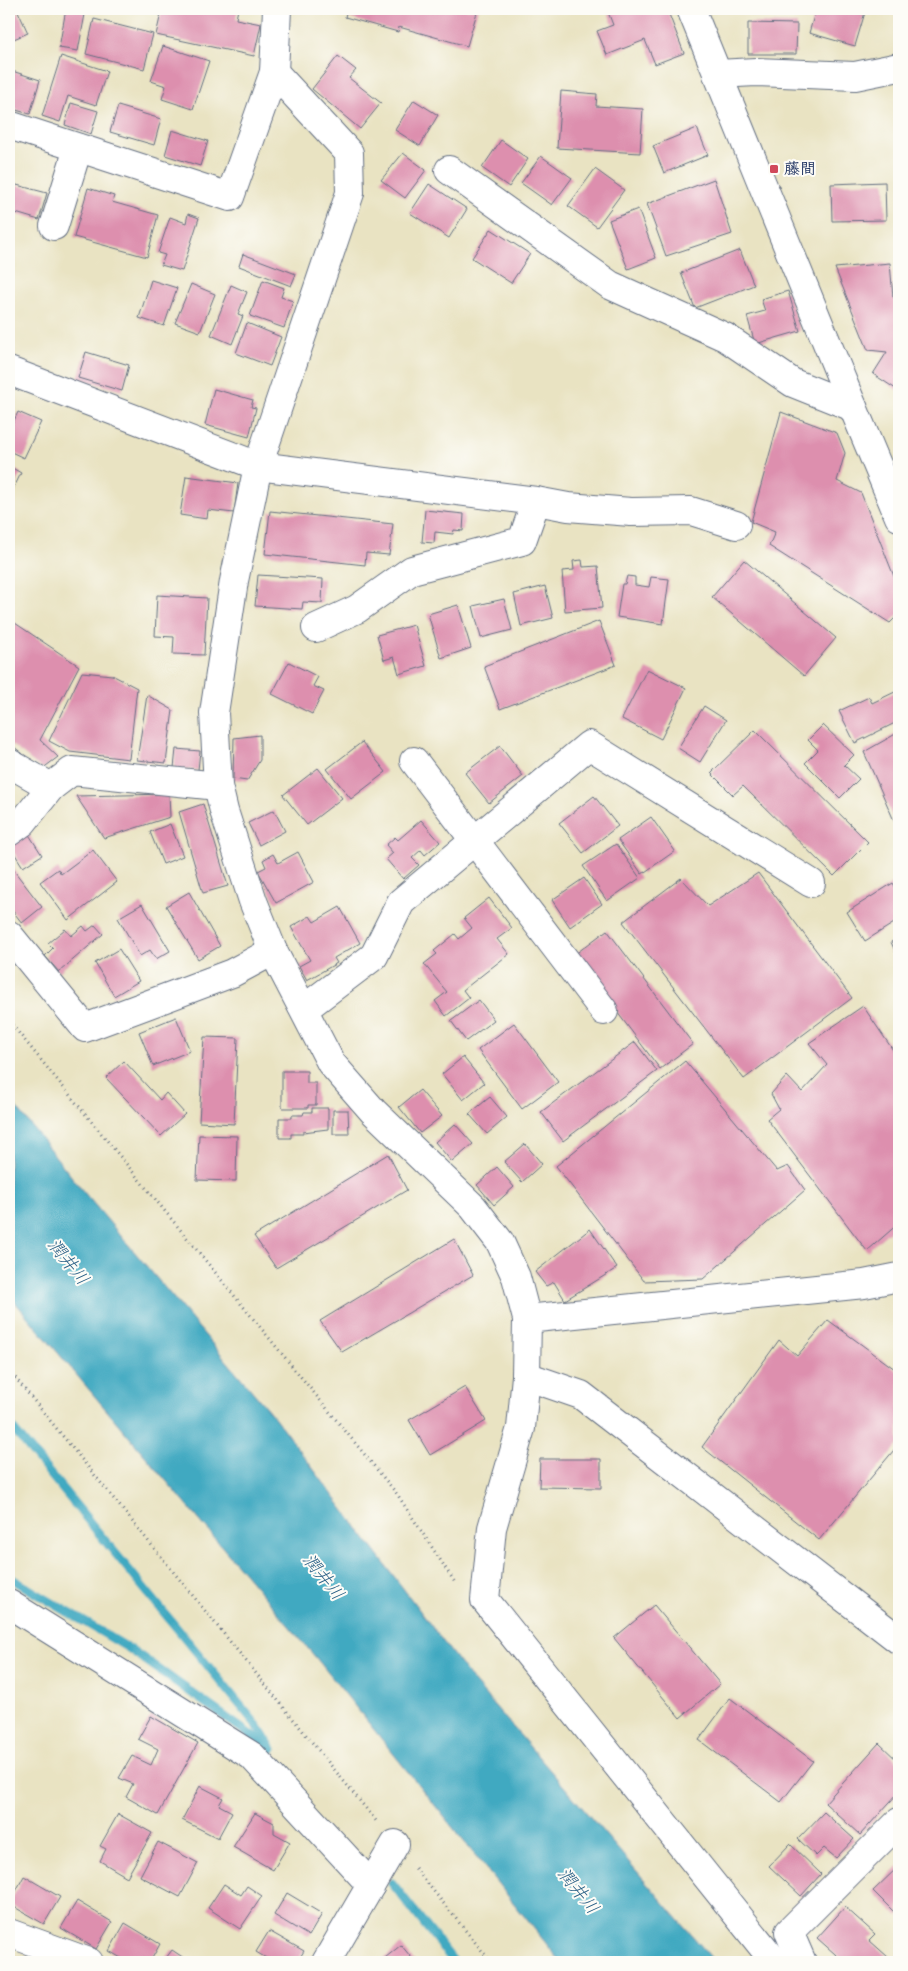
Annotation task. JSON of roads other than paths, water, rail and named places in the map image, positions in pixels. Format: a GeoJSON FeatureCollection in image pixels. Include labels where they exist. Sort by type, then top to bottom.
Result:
{"type":"FeatureCollection","features":[{"type":"Feature","properties":{"kind":"street"},"geometry":{"type":"LineString","coordinates":[[9,125],[230,197],[274,72],[276,9]]}},
{"type":"Feature","properties":{"kind":"street"},"geometry":{"type":"LineString","coordinates":[[691,9],[899,517]]}},
{"type":"Feature","properties":{"kind":"street"},"geometry":{"type":"LineString","coordinates":[[717,74],[756,72],[855,76],[899,68]]}},
{"type":"Feature","properties":{"kind":"street"},"geometry":{"type":"LineString","coordinates":[[274,72],[349,153],[350,193],[258,466],[234,581],[214,713],[218,786],[224,811],[253,901],[273,951],[331,1063],[373,1111],[473,1206],[500,1242],[516,1277],[527,1319],[526,1376],[521,1428],[492,1528],[485,1600],[775,1962]]}},
{"type":"Feature","properties":{"kind":"street"},"geometry":{"type":"LineString","coordinates":[[54,226],[78,148]]}},
{"type":"Feature","properties":{"kind":"street"},"geometry":{"type":"LineString","coordinates":[[448,170],[610,285],[725,337],[793,383],[853,406]]}},
{"type":"Feature","properties":{"kind":"street"},"geometry":{"type":"LineString","coordinates":[[9,371],[258,466],[536,501],[568,507],[631,512],[691,511],[736,525]]}},
{"type":"Feature","properties":{"kind":"street"},"geometry":{"type":"LineString","coordinates":[[316,628],[357,609],[412,570],[522,541],[536,501]]}},
{"type":"Feature","properties":{"kind":"street"},"geometry":{"type":"LineString","coordinates":[[304,1009],[374,956],[401,902],[589,745],[811,883]]}},
{"type":"Feature","properties":{"kind":"street"},"geometry":{"type":"LineString","coordinates":[[414,761],[476,840],[604,1011]]}},
{"type":"Feature","properties":{"kind":"street"},"geometry":{"type":"LineString","coordinates":[[9,763],[51,787]]}},
{"type":"Feature","properties":{"kind":"street"},"geometry":{"type":"LineString","coordinates":[[9,832],[23,822],[51,787],[72,771],[218,786]]}},
{"type":"Feature","properties":{"kind":"street"},"geometry":{"type":"LineString","coordinates":[[9,935],[85,1028],[232,973],[273,951]]}},
{"type":"Feature","properties":{"kind":"street"},"geometry":{"type":"LineString","coordinates":[[527,1319],[864,1284],[899,1278]]}},
{"type":"Feature","properties":{"kind":"street"},"geometry":{"type":"LineString","coordinates":[[526,1376],[581,1395],[899,1640]]}},
{"type":"Feature","properties":{"kind":"street"},"geometry":{"type":"LineString","coordinates":[[9,1604],[252,1756],[371,1885]]}},
{"type":"Feature","properties":{"kind":"street"},"geometry":{"type":"LineString","coordinates":[[802,1962],[789,1932],[899,1822]]}},
{"type":"Feature","properties":{"kind":"street"},"geometry":{"type":"LineString","coordinates":[[326,1962],[395,1844]]}},
{"type":"Feature","properties":{"kind":"street"},"geometry":{"type":"LineString","coordinates":[[9,1933],[89,1962]]}},
{"type":"Feature","properties":{"kind":"water","name":"潤井川"},"geometry":{"type":"Polygon","coordinates":[[[9,1098],[83,1191],[275,1418],[469,1676],[715,1962],[561,1962],[317,1659],[9,1295],[9,1098]]]}},
{"type":"Feature","properties":{"kind":"waterway"},"geometry":{"type":"LineString","coordinates":[[9,1424],[259,1728],[272,1749]]}},
{"type":"Feature","properties":{"kind":"waterway"},"geometry":{"type":"LineString","coordinates":[[9,1577],[130,1649],[269,1748]]}},
{"type":"Feature","properties":{"kind":"waterway"},"geometry":{"type":"LineString","coordinates":[[392,1883],[454,1962]]}},
{"type":"Feature","properties":{"kind":"place","name":"藤間"},"geometry":{"type":"Point","coordinates":[774,169]}}]}
